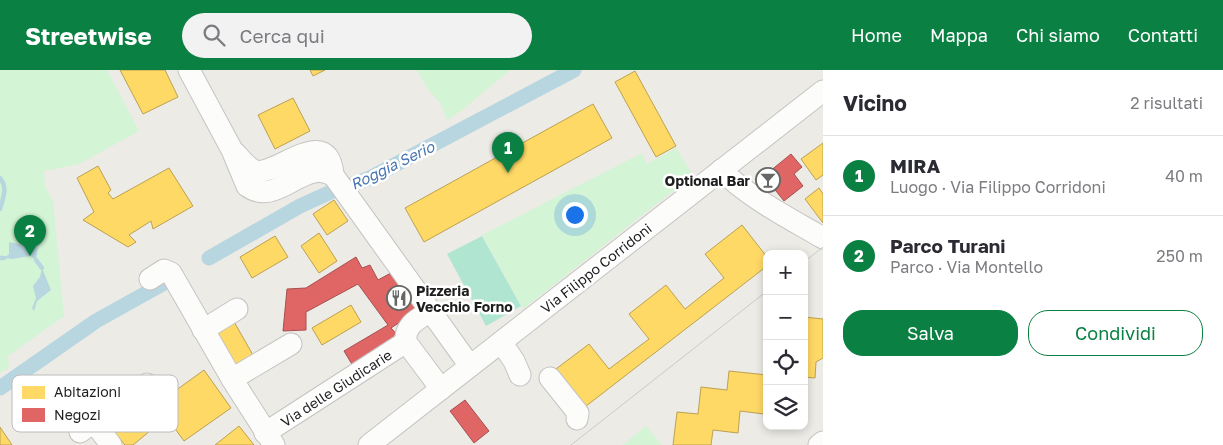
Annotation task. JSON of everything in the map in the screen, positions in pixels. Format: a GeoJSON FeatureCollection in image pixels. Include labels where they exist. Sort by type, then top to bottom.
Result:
{"type":"FeatureCollection","features":[{"type":"Feature","properties":{"kind":"street"},"geometry":{"type":"LineString","coordinates":[[189,70],[232,150],[251,169],[262,172],[306,152],[321,153],[329,160],[337,180],[354,205],[470,366]]}},
{"type":"Feature","properties":{"kind":"street","name":"Via Filippo Corridoni"},"geometry":{"type":"LineString","coordinates":[[369,445],[823,91]]}},
{"type":"Feature","properties":{"kind":"street"},"geometry":{"type":"LineString","coordinates":[[721,170],[758,201],[823,238]]}},
{"type":"Feature","properties":{"kind":"street"},"geometry":{"type":"LineString","coordinates":[[150,279],[164,270],[171,273],[232,379],[270,439]]}},
{"type":"Feature","properties":{"kind":"street"},"geometry":{"type":"LineString","coordinates":[[204,330],[237,309]]}},
{"type":"Feature","properties":{"kind":"street","name":"Via delle Giudicarie"},"geometry":{"type":"LineString","coordinates":[[431,311],[409,326],[404,333],[406,342],[441,389]]}},
{"type":"Feature","properties":{"kind":"street","name":"Via delle Giudicarie"},"geometry":{"type":"LineString","coordinates":[[270,439],[406,342]]}},
{"type":"Feature","properties":{"kind":"street"},"geometry":{"type":"LineString","coordinates":[[501,342],[514,361],[520,375]]}},
{"type":"Feature","properties":{"kind":"street"},"geometry":{"type":"LineString","coordinates":[[232,379],[291,344]]}},
{"type":"Feature","properties":{"kind":"street"},"geometry":{"type":"LineString","coordinates":[[550,378],[576,409],[578,413],[577,419]]}},
{"type":"Feature","properties":{"kind":"street"},"geometry":{"type":"LineString","coordinates":[[94,432],[112,445]]}},
{"type":"Feature","properties":{"kind":"street"},"geometry":{"type":"LineString","coordinates":[[819,445],[823,442]]}},
{"type":"Feature","properties":{"kind":"green space"},"geometry":{"type":"Polygon","coordinates":[[[0,70],[107,70],[139,131],[79,164],[44,171],[45,186],[53,201],[64,316],[8,356],[9,368],[0,373],[0,70]]]}},
{"type":"Feature","properties":{"kind":"green space"},"geometry":{"type":"Polygon","coordinates":[[[417,70],[510,70],[461,111],[447,120],[441,104],[427,88],[417,70]]]}},
{"type":"Feature","properties":{"kind":"green space"},"geometry":{"type":"Polygon","coordinates":[[[676,148],[693,175],[523,309],[482,235],[642,153],[647,164],[676,148]]]}},
{"type":"Feature","properties":{"kind":"green space"},"geometry":{"type":"Polygon","coordinates":[[[482,236],[521,306],[486,326],[447,254],[482,236]]]}},
{"type":"Feature","properties":{"kind":"green space"},"geometry":{"type":"Polygon","coordinates":[[[646,426],[662,445],[623,445],[646,426]]]}},
{"type":"Feature","properties":{"kind":"water"},"geometry":{"type":"Polygon","coordinates":[[[35,231],[39,234],[42,242],[38,247],[36,260],[30,256],[12,259],[4,258],[9,254],[9,242],[23,245],[35,231]]]}},
{"type":"Feature","properties":{"kind":"water"},"geometry":{"type":"Polygon","coordinates":[[[42,268],[51,290],[37,301],[34,311],[32,308],[36,298],[33,286],[40,277],[42,268]]]}},
{"type":"Feature","properties":{"kind":"building: Abitazioni"},"geometry":{"type":"Polygon","coordinates":[[[120,70],[165,70],[178,97],[143,114],[120,70]]]}},
{"type":"Feature","properties":{"kind":"building: Abitazioni"},"geometry":{"type":"Polygon","coordinates":[[[310,70],[325,70],[313,76],[310,70]]]}},
{"type":"Feature","properties":{"kind":"building: Abitazioni"},"geometry":{"type":"Polygon","coordinates":[[[635,71],[676,146],[656,157],[615,82],[635,71]]]}},
{"type":"Feature","properties":{"kind":"building: Abitazioni"},"geometry":{"type":"Polygon","coordinates":[[[293,98],[310,131],[275,149],[258,115],[293,98]]]}},
{"type":"Feature","properties":{"kind":"building: Abitazioni"},"geometry":{"type":"Polygon","coordinates":[[[593,104],[612,138],[424,242],[405,208],[593,104]]]}},
{"type":"Feature","properties":{"kind":"building: Abitazioni"},"geometry":{"type":"Polygon","coordinates":[[[823,143],[823,175],[816,180],[801,159],[823,143]]]}},
{"type":"Feature","properties":{"kind":"building: Abitazioni"},"geometry":{"type":"Polygon","coordinates":[[[98,166],[111,190],[108,193],[113,199],[169,168],[193,206],[153,229],[151,221],[129,235],[136,242],[128,247],[83,220],[94,212],[77,178],[98,166]]]}},
{"type":"Feature","properties":{"kind":"building: Abitazioni"},"geometry":{"type":"Polygon","coordinates":[[[819,188],[823,194],[823,223],[805,199],[819,188]]]}},
{"type":"Feature","properties":{"kind":"building: Abitazioni"},"geometry":{"type":"Polygon","coordinates":[[[334,200],[348,221],[327,235],[313,214],[334,200]]]}},
{"type":"Feature","properties":{"kind":"building: Abitazioni"},"geometry":{"type":"Polygon","coordinates":[[[742,225],[763,252],[763,269],[581,410],[552,372],[589,344],[609,369],[649,339],[629,314],[666,285],[685,309],[724,278],[705,254],[742,225]]]}},
{"type":"Feature","properties":{"kind":"building: Abitazioni"},"geometry":{"type":"Polygon","coordinates":[[[319,233],[337,261],[319,273],[301,246],[319,233]]]}},
{"type":"Feature","properties":{"kind":"building: Abitazioni"},"geometry":{"type":"Polygon","coordinates":[[[275,236],[288,257],[252,278],[240,257],[275,236]]]}},
{"type":"Feature","properties":{"kind":"building: Abitazioni"},"geometry":{"type":"Polygon","coordinates":[[[351,305],[361,322],[322,345],[312,328],[351,305]]]}},
{"type":"Feature","properties":{"kind":"building: Abitazioni"},"geometry":{"type":"Polygon","coordinates":[[[808,317],[823,319],[823,358],[816,362],[815,378],[808,377],[808,317]]]}},
{"type":"Feature","properties":{"kind":"building: Abitazioni"},"geometry":{"type":"Polygon","coordinates":[[[233,320],[253,355],[233,367],[212,332],[233,320]]]}},
{"type":"Feature","properties":{"kind":"building: Abitazioni"},"geometry":{"type":"Polygon","coordinates":[[[204,370],[231,408],[184,441],[177,432],[178,389],[204,370]]]}},
{"type":"Feature","properties":{"kind":"building: Abitazioni"},"geometry":{"type":"Polygon","coordinates":[[[729,371],[763,375],[763,414],[740,411],[738,433],[713,430],[711,445],[673,445],[677,412],[698,414],[701,387],[727,390],[729,371]]]}},
{"type":"Feature","properties":{"kind":"building: Abitazioni"},"geometry":{"type":"Polygon","coordinates":[[[239,426],[254,445],[215,445],[239,426]]]}},
{"type":"Feature","properties":{"kind":"building: Abitazioni"},"geometry":{"type":"Polygon","coordinates":[[[0,427],[12,445],[0,445],[0,427]]]}},
{"type":"Feature","properties":{"kind":"building: Abitazioni"},"geometry":{"type":"Polygon","coordinates":[[[149,432],[133,445],[125,445],[115,433],[149,432]]]}},
{"type":"Feature","properties":{"kind":"building: Negozi"},"geometry":{"type":"Polygon","coordinates":[[[791,154],[802,167],[794,174],[803,186],[784,201],[764,176],[791,154]]]}},
{"type":"Feature","properties":{"kind":"building: Negozi"},"geometry":{"type":"Polygon","coordinates":[[[356,257],[362,268],[370,265],[378,280],[391,273],[417,311],[391,328],[402,340],[356,371],[344,351],[388,325],[358,284],[306,312],[306,330],[283,331],[287,289],[306,288],[356,257]]]}},
{"type":"Feature","properties":{"kind":"building: Negozi"},"geometry":{"type":"Polygon","coordinates":[[[465,400],[489,431],[474,443],[450,411],[465,400]]]}},
{"type":"Feature","properties":{"kind":"waterway","name":"Roggia Serio"},"geometry":{"type":"LineString","coordinates":[[209,258],[300,206],[333,191],[370,178],[574,70]]}},
{"type":"Feature","properties":{"kind":"waterway"},"geometry":{"type":"LineString","coordinates":[[0,178],[4,185],[0,209]]}},
{"type":"Feature","properties":{"kind":"waterway"},"geometry":{"type":"LineString","coordinates":[[36,260],[42,268]]}},
{"type":"Feature","properties":{"kind":"waterway","name":"Roggia Serio"},"geometry":{"type":"LineString","coordinates":[[19,375],[96,321],[166,282]]}},
{"type":"Feature","properties":{"kind":"waterway","name":"Roggia Serio"},"geometry":{"type":"LineString","coordinates":[[0,388],[12,380]]}},
{"type":"Feature","properties":{"kind":"tram line"},"geometry":{"type":"LineString","coordinates":[[808,259],[823,247]]}},
{"type":"Feature","properties":{"kind":"tram line"},"geometry":{"type":"LineString","coordinates":[[571,445],[763,294]]}},
{"type":"Feature","properties":{"kind":"place","name":"MIRA"},"geometry":{"type":"Point","coordinates":[508,173]}},
{"type":"Feature","properties":{"kind":"place","name":"Optional Bar"},"geometry":{"type":"Point","coordinates":[768,180]}},
{"type":"Feature","properties":{"kind":"place","name":"Parco Turani"},"geometry":{"type":"Point","coordinates":[30,256]}},
{"type":"Feature","properties":{"kind":"place","name":"Pizzeria Vecchio Forno"},"geometry":{"type":"Point","coordinates":[399,298]}}]}
